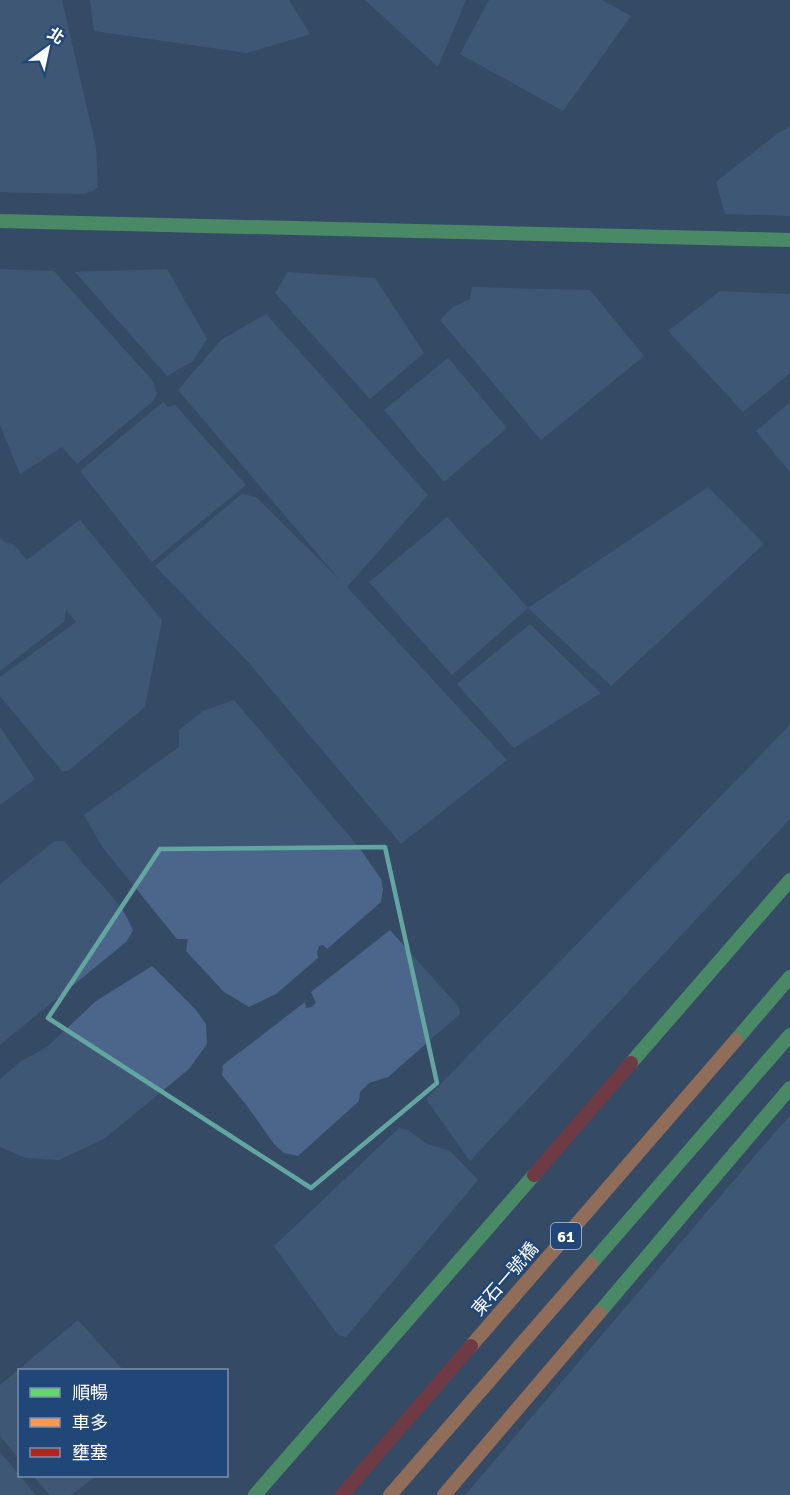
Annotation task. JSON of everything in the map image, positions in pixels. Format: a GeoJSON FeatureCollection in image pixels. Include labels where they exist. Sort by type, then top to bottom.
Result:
{"type":"FeatureCollection","features":[{"type":"Feature","properties":{"kind":"main road"},"geometry":{"type":"LineString","coordinates":[[0,221],[790,240]]}},
{"type":"Feature","properties":{"kind":"main road"},"geometry":{"type":"LineString","coordinates":[[255,1495],[790,880]]}},
{"type":"Feature","properties":{"kind":"main road","name":"東石一號橋"},"geometry":{"type":"LineString","coordinates":[[342,1495],[790,977]]}},
{"type":"Feature","properties":{"kind":"main road","name":"61"},"geometry":{"type":"LineString","coordinates":[[390,1495],[790,1035]]}},
{"type":"Feature","properties":{"kind":"main road"},"geometry":{"type":"LineString","coordinates":[[444,1495],[790,1088]]}},
{"type":"Feature","properties":{"kind":"highlighted area"},"geometry":{"type":"Polygon","coordinates":[[[385,847],[437,1083],[311,1188],[48,1018],[160,849],[385,847]]]}},
{"type":"Feature","properties":{"kind":"water"},"geometry":{"type":"Polygon","coordinates":[[[0,0],[62,0],[96,147],[98,187],[93,191],[84,194],[0,192],[0,0]]]}},
{"type":"Feature","properties":{"kind":"water"},"geometry":{"type":"Polygon","coordinates":[[[90,0],[289,0],[310,34],[247,53],[94,31],[90,0]]]}},
{"type":"Feature","properties":{"kind":"water"},"geometry":{"type":"Polygon","coordinates":[[[365,0],[466,0],[438,67],[365,0]]]}},
{"type":"Feature","properties":{"kind":"water"},"geometry":{"type":"Polygon","coordinates":[[[489,0],[602,0],[631,16],[563,111],[460,54],[489,0]]]}},
{"type":"Feature","properties":{"kind":"water"},"geometry":{"type":"Polygon","coordinates":[[[790,127],[790,216],[725,214],[716,182],[778,133],[790,127]]]}},
{"type":"Feature","properties":{"kind":"water"},"geometry":{"type":"Polygon","coordinates":[[[0,269],[54,271],[152,380],[157,393],[153,401],[77,464],[62,447],[20,474],[0,425],[0,269]]]}},
{"type":"Feature","properties":{"kind":"water"},"geometry":{"type":"Polygon","coordinates":[[[167,269],[207,339],[193,361],[167,376],[75,272],[167,269]]]}},
{"type":"Feature","properties":{"kind":"water"},"geometry":{"type":"Polygon","coordinates":[[[288,272],[375,278],[424,353],[370,399],[275,293],[288,272]]]}},
{"type":"Feature","properties":{"kind":"water"},"geometry":{"type":"Polygon","coordinates":[[[472,287],[590,290],[644,356],[541,440],[440,320],[453,307],[470,299],[472,287]]]}},
{"type":"Feature","properties":{"kind":"water"},"geometry":{"type":"Polygon","coordinates":[[[720,291],[790,294],[790,373],[743,412],[668,331],[720,291]]]}},
{"type":"Feature","properties":{"kind":"water"},"geometry":{"type":"Polygon","coordinates":[[[266,314],[428,495],[347,587],[507,760],[401,844],[249,663],[155,566],[242,494],[256,497],[339,579],[178,390],[221,340],[266,314]]]}},
{"type":"Feature","properties":{"kind":"water"},"geometry":{"type":"Polygon","coordinates":[[[448,358],[507,428],[444,482],[384,410],[448,358]]]}},
{"type":"Feature","properties":{"kind":"water"},"geometry":{"type":"Polygon","coordinates":[[[163,402],[168,407],[175,405],[246,485],[152,562],[80,471],[163,402]]]}},
{"type":"Feature","properties":{"kind":"water"},"geometry":{"type":"Polygon","coordinates":[[[790,402],[790,472],[756,431],[790,402]]]}},
{"type":"Feature","properties":{"kind":"water"},"geometry":{"type":"Polygon","coordinates":[[[708,487],[764,544],[611,686],[528,608],[708,487]]]}},
{"type":"Feature","properties":{"kind":"water"},"geometry":{"type":"Polygon","coordinates":[[[447,517],[528,608],[452,675],[369,582],[447,517]]]}},
{"type":"Feature","properties":{"kind":"water"},"geometry":{"type":"Polygon","coordinates":[[[80,520],[162,620],[145,707],[68,771],[62,771],[0,696],[0,677],[76,622],[66,610],[64,622],[0,671],[0,538],[14,545],[27,560],[80,520]]]}},
{"type":"Feature","properties":{"kind":"water"},"geometry":{"type":"Polygon","coordinates":[[[530,624],[601,693],[514,748],[457,684],[530,624]]]}},
{"type":"Feature","properties":{"kind":"water"},"geometry":{"type":"Polygon","coordinates":[[[234,700],[361,850],[381,879],[383,889],[381,902],[327,949],[323,945],[319,946],[318,958],[276,994],[249,1007],[224,992],[186,951],[188,939],[177,939],[103,848],[84,815],[179,747],[179,730],[203,711],[234,700]]]}},
{"type":"Feature","properties":{"kind":"water"},"geometry":{"type":"Polygon","coordinates":[[[790,725],[790,819],[470,1161],[426,1099],[790,725]]]}},
{"type":"Feature","properties":{"kind":"water"},"geometry":{"type":"Polygon","coordinates":[[[0,727],[35,779],[0,805],[0,727]]]}},
{"type":"Feature","properties":{"kind":"water"},"geometry":{"type":"Polygon","coordinates":[[[55,841],[64,841],[68,845],[126,915],[133,931],[126,942],[0,1045],[0,884],[55,841]]]}},
{"type":"Feature","properties":{"kind":"water"},"geometry":{"type":"Polygon","coordinates":[[[390,930],[459,1007],[460,1014],[388,1077],[369,1083],[360,1092],[359,1101],[298,1156],[284,1153],[274,1144],[222,1075],[223,1065],[305,1002],[306,1008],[312,1007],[316,1003],[311,992],[390,930]]]}},
{"type":"Feature","properties":{"kind":"water"},"geometry":{"type":"Polygon","coordinates":[[[152,966],[196,1010],[206,1024],[207,1044],[189,1069],[104,1139],[59,1160],[25,1158],[0,1147],[0,1079],[21,1061],[47,1047],[96,1001],[152,966]]]}},
{"type":"Feature","properties":{"kind":"water"},"geometry":{"type":"Polygon","coordinates":[[[790,1116],[790,1495],[465,1495],[778,1129],[790,1116]]]}},
{"type":"Feature","properties":{"kind":"water"},"geometry":{"type":"Polygon","coordinates":[[[399,1128],[408,1130],[427,1144],[450,1151],[478,1180],[346,1337],[338,1335],[274,1246],[399,1128]]]}},
{"type":"Feature","properties":{"kind":"water"},"geometry":{"type":"Polygon","coordinates":[[[78,1320],[122,1369],[19,1369],[78,1320]]]}},
{"type":"Feature","properties":{"kind":"water"},"geometry":{"type":"Polygon","coordinates":[[[18,1370],[18,1458],[0,1436],[0,1385],[18,1370]]]}},
{"type":"Feature","properties":{"kind":"water"},"geometry":{"type":"Polygon","coordinates":[[[0,1452],[18,1474],[18,1477],[21,1477],[36,1495],[0,1495],[0,1452]]]}},
{"type":"Feature","properties":{"kind":"water"},"geometry":{"type":"Polygon","coordinates":[[[34,1477],[95,1477],[71,1495],[50,1495],[34,1477]]]}},
{"type":"Feature","properties":{"kind":"traffic: fast"},"geometry":{"type":"LineString","coordinates":[[0,221],[790,240]]}},
{"type":"Feature","properties":{"kind":"traffic: fast"},"geometry":{"type":"LineString","coordinates":[[631,1063],[790,880]]}},
{"type":"Feature","properties":{"kind":"traffic: fast"},"geometry":{"type":"LineString","coordinates":[[736,1040],[790,977]]}},
{"type":"Feature","properties":{"kind":"traffic: fast"},"geometry":{"type":"LineString","coordinates":[[591,1264],[790,1035]]}},
{"type":"Feature","properties":{"kind":"traffic: fast"},"geometry":{"type":"LineString","coordinates":[[599,1313],[790,1088]]}},
{"type":"Feature","properties":{"kind":"traffic: fast"},"geometry":{"type":"LineString","coordinates":[[255,1495],[534,1175]]}},
{"type":"Feature","properties":{"kind":"traffic: slow"},"geometry":{"type":"LineString","coordinates":[[471,1346],[736,1040]]}},
{"type":"Feature","properties":{"kind":"traffic: slow"},"geometry":{"type":"LineString","coordinates":[[390,1495],[591,1264]]}},
{"type":"Feature","properties":{"kind":"traffic: slow"},"geometry":{"type":"LineString","coordinates":[[444,1495],[599,1313]]}},
{"type":"Feature","properties":{"kind":"traffic: jam"},"geometry":{"type":"LineString","coordinates":[[534,1175],[631,1063]]}},
{"type":"Feature","properties":{"kind":"traffic: jam"},"geometry":{"type":"LineString","coordinates":[[342,1495],[471,1346]]}}]}
